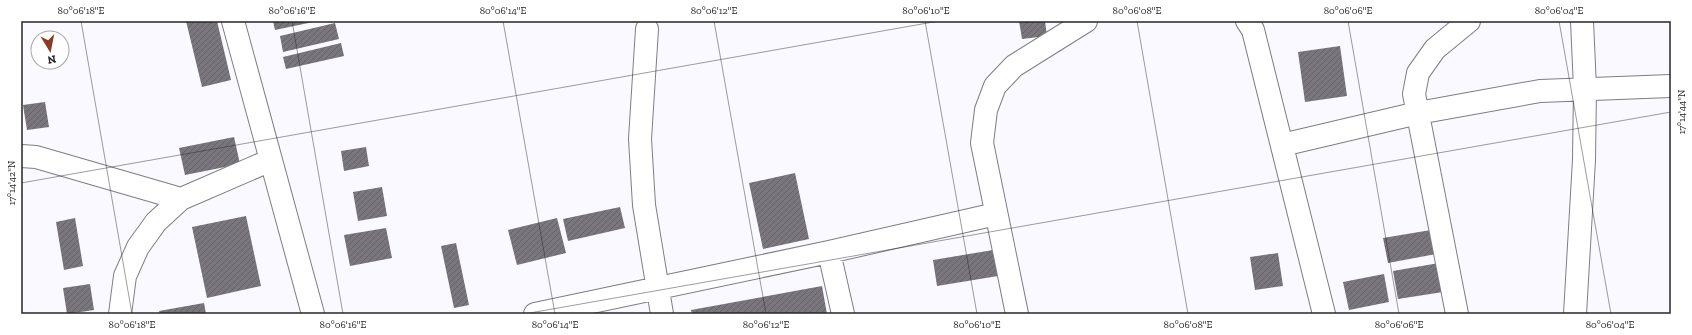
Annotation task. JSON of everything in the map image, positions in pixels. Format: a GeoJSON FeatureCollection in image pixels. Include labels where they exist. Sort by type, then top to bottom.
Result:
{"type":"FeatureCollection","features":[{"type":"Feature","properties":{"kind":"street"},"geometry":{"type":"LineString","coordinates":[[233,21],[313,314]]}},
{"type":"Feature","properties":{"kind":"street"},"geometry":{"type":"LineString","coordinates":[[1247,21],[1253,30],[1324,314]]}},
{"type":"Feature","properties":{"kind":"street"},"geometry":{"type":"LineString","coordinates":[[1457,314],[1414,94],[1418,73],[1435,49],[1469,21]]}},
{"type":"Feature","properties":{"kind":"street"},"geometry":{"type":"LineString","coordinates":[[1575,314],[1584,160],[1585,88],[1582,21]]}},
{"type":"Feature","properties":{"kind":"street"},"geometry":{"type":"LineString","coordinates":[[1017,314],[982,143],[986,110],[995,86],[1014,66],[1078,23]]}},
{"type":"Feature","properties":{"kind":"street"},"geometry":{"type":"LineString","coordinates":[[647,30],[641,146],[644,205],[662,314]]}},
{"type":"Feature","properties":{"kind":"street"},"geometry":{"type":"LineString","coordinates":[[1282,144],[1418,113],[1540,91],[1585,88],[1671,86]]}},
{"type":"Feature","properties":{"kind":"street"},"geometry":{"type":"LineString","coordinates":[[21,156],[36,157],[181,199]]}},
{"type":"Feature","properties":{"kind":"street"},"geometry":{"type":"LineString","coordinates":[[120,314],[125,276],[138,247],[156,222],[181,199],[271,160]]}},
{"type":"Feature","properties":{"kind":"street"},"geometry":{"type":"LineString","coordinates":[[535,314],[829,252],[996,214]]}},
{"type":"Feature","properties":{"kind":"street"},"geometry":{"type":"LineString","coordinates":[[829,252],[843,314]]}},
{"type":"Feature","properties":{"kind":"building"},"geometry":{"type":"Polygon","coordinates":[[[186,21],[217,21],[231,80],[202,87],[186,21]]]}},
{"type":"Feature","properties":{"kind":"building"},"geometry":{"type":"Polygon","coordinates":[[[273,21],[313,21],[313,22],[275,30],[273,21]]]}},
{"type":"Feature","properties":{"kind":"building"},"geometry":{"type":"Polygon","coordinates":[[[1019,21],[1045,21],[1047,36],[1022,39],[1019,21]]]}},
{"type":"Feature","properties":{"kind":"building"},"geometry":{"type":"Polygon","coordinates":[[[335,23],[339,39],[283,52],[280,36],[335,23]]]}},
{"type":"Feature","properties":{"kind":"building"},"geometry":{"type":"Polygon","coordinates":[[[341,43],[344,56],[286,69],[283,57],[341,43]]]}},
{"type":"Feature","properties":{"kind":"building"},"geometry":{"type":"Polygon","coordinates":[[[1340,46],[1347,96],[1305,102],[1298,52],[1340,46]]]}},
{"type":"Feature","properties":{"kind":"building"},"geometry":{"type":"Polygon","coordinates":[[[45,102],[49,127],[27,130],[23,105],[45,102]]]}},
{"type":"Feature","properties":{"kind":"building"},"geometry":{"type":"Polygon","coordinates":[[[234,137],[240,164],[185,175],[179,148],[234,137]]]}},
{"type":"Feature","properties":{"kind":"building"},"geometry":{"type":"Polygon","coordinates":[[[366,147],[369,166],[344,171],[341,151],[366,147]]]}},
{"type":"Feature","properties":{"kind":"building"},"geometry":{"type":"Polygon","coordinates":[[[795,173],[809,239],[763,249],[749,183],[795,173]]]}},
{"type":"Feature","properties":{"kind":"building"},"geometry":{"type":"Polygon","coordinates":[[[382,187],[387,216],[358,221],[353,192],[382,187]]]}},
{"type":"Feature","properties":{"kind":"building"},"geometry":{"type":"Polygon","coordinates":[[[620,207],[625,228],[568,241],[563,219],[620,207]]]}},
{"type":"Feature","properties":{"kind":"building"},"geometry":{"type":"Polygon","coordinates":[[[246,216],[261,286],[207,298],[192,227],[246,216]]]}},
{"type":"Feature","properties":{"kind":"building"},"geometry":{"type":"Polygon","coordinates":[[[75,218],[83,266],[64,270],[56,222],[75,218]]]}},
{"type":"Feature","properties":{"kind":"building"},"geometry":{"type":"Polygon","coordinates":[[[557,218],[566,253],[517,265],[508,230],[557,218]]]}},
{"type":"Feature","properties":{"kind":"building"},"geometry":{"type":"Polygon","coordinates":[[[386,228],[392,258],[350,266],[344,235],[386,228]]]}},
{"type":"Feature","properties":{"kind":"building"},"geometry":{"type":"Polygon","coordinates":[[[1431,230],[1436,254],[1388,263],[1383,238],[1431,230]]]}},
{"type":"Feature","properties":{"kind":"building"},"geometry":{"type":"Polygon","coordinates":[[[456,243],[469,305],[454,308],[441,246],[456,243]]]}},
{"type":"Feature","properties":{"kind":"building"},"geometry":{"type":"Polygon","coordinates":[[[993,250],[998,276],[937,286],[933,260],[993,250]]]}},
{"type":"Feature","properties":{"kind":"building"},"geometry":{"type":"Polygon","coordinates":[[[1278,253],[1283,286],[1255,290],[1250,257],[1278,253]]]}},
{"type":"Feature","properties":{"kind":"building"},"geometry":{"type":"Polygon","coordinates":[[[1439,263],[1443,292],[1398,299],[1393,271],[1439,263]]]}},
{"type":"Feature","properties":{"kind":"building"},"geometry":{"type":"Polygon","coordinates":[[[1384,274],[1389,302],[1349,310],[1343,282],[1384,274]]]}},
{"type":"Feature","properties":{"kind":"building"},"geometry":{"type":"Polygon","coordinates":[[[90,284],[94,310],[67,314],[63,288],[90,284]]]}},
{"type":"Feature","properties":{"kind":"building"},"geometry":{"type":"Polygon","coordinates":[[[822,286],[827,314],[692,314],[691,310],[822,286]]]}},
{"type":"Feature","properties":{"kind":"building"},"geometry":{"type":"Polygon","coordinates":[[[204,303],[206,314],[160,314],[159,311],[204,303]]]}}]}
